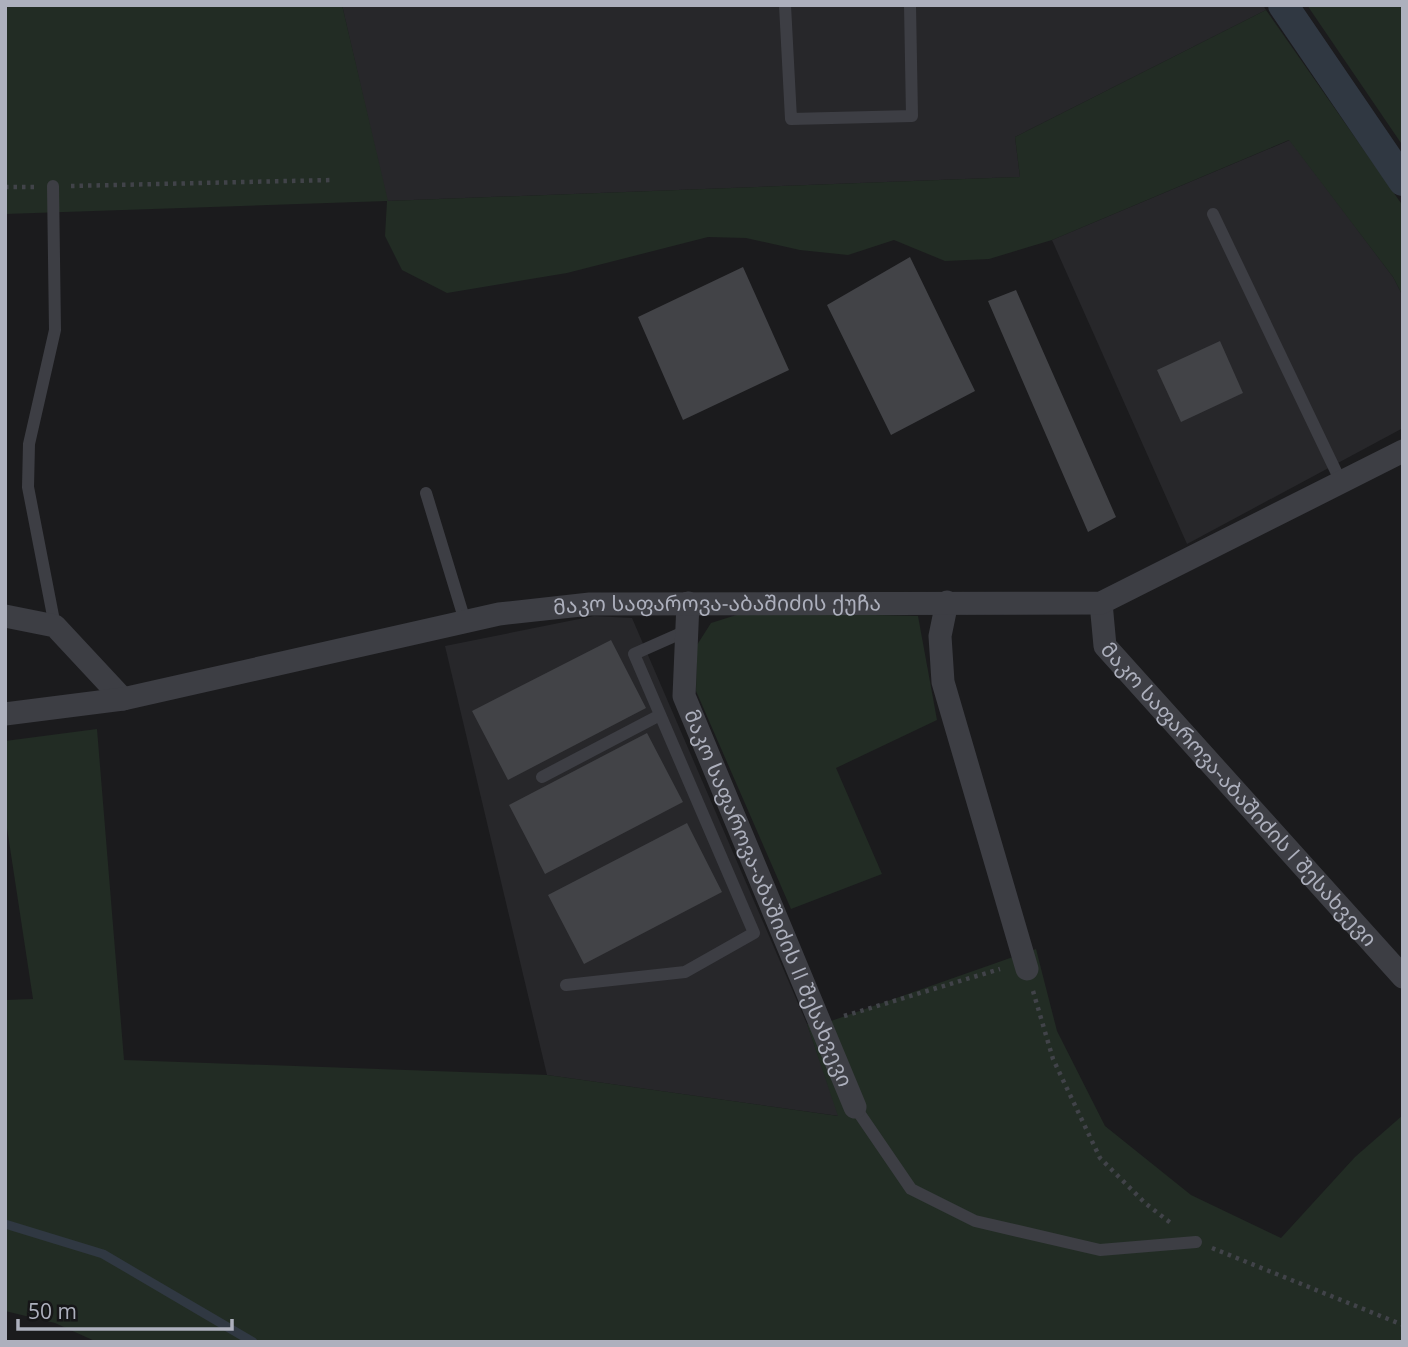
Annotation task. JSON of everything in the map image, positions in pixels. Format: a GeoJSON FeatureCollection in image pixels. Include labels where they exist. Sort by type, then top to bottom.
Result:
{"type":"FeatureCollection","features":[{"type":"Feature","properties":{"kind":"street","name":"მაკო საფაროვა-აბაშიძის ქუჩა"},"geometry":{"type":"LineString","coordinates":[[5,714],[123,699],[499,614],[590,604],[1101,603],[1403,450]]}},
{"type":"Feature","properties":{"kind":"street"},"geometry":{"type":"LineString","coordinates":[[947,602],[940,636],[943,682],[1026,966]]}},
{"type":"Feature","properties":{"kind":"street","name":"მაკო საფაროვა-აბაშიძის II შესახვევი"},"geometry":{"type":"LineString","coordinates":[[688,603],[684,696],[855,1107]]}},
{"type":"Feature","properties":{"kind":"street","name":"მაკო საფაროვა-აბაშიძის I შესახვევი"},"geometry":{"type":"LineString","coordinates":[[1101,603],[1105,646],[1403,977]]}},
{"type":"Feature","properties":{"kind":"street"},"geometry":{"type":"LineString","coordinates":[[5,616],[55,626],[123,699]]}},
{"type":"Feature","properties":{"kind":"lane"},"geometry":{"type":"LineString","coordinates":[[785,5],[791,119],[912,116],[910,5]]}},
{"type":"Feature","properties":{"kind":"lane"},"geometry":{"type":"LineString","coordinates":[[53,186],[55,330],[29,444],[28,487],[55,626]]}},
{"type":"Feature","properties":{"kind":"lane"},"geometry":{"type":"LineString","coordinates":[[1213,214],[1341,482]]}},
{"type":"Feature","properties":{"kind":"lane"},"geometry":{"type":"LineString","coordinates":[[426,493],[465,621]]}},
{"type":"Feature","properties":{"kind":"lane"},"geometry":{"type":"LineString","coordinates":[[566,985],[685,972],[754,933],[634,654],[686,631]]}},
{"type":"Feature","properties":{"kind":"lane"},"geometry":{"type":"LineString","coordinates":[[542,777],[660,715]]}},
{"type":"Feature","properties":{"kind":"lane"},"geometry":{"type":"LineString","coordinates":[[855,1107],[911,1189],[975,1221],[1100,1250],[1196,1242]]}},
{"type":"Feature","properties":{"kind":"path"},"geometry":{"type":"LineString","coordinates":[[5,187],[332,180]]}},
{"type":"Feature","properties":{"kind":"path"},"geometry":{"type":"LineString","coordinates":[[820,1023],[1026,966],[1054,1059],[1100,1158],[1145,1203],[1196,1242],[1403,1325]]}},
{"type":"Feature","properties":{"kind":"shaded area"},"geometry":{"type":"Polygon","coordinates":[[[5,5],[342,5],[388,201],[1020,177],[1015,137],[1266,10],[1403,206],[1403,296],[1393,277],[1289,140],[1052,240],[989,259],[945,261],[894,240],[848,255],[800,250],[746,238],[708,237],[567,273],[447,293],[402,270],[385,236],[387,201],[5,214],[5,5]]]}},
{"type":"Feature","properties":{"kind":"shaded area"},"geometry":{"type":"Polygon","coordinates":[[[342,5],[1263,5],[1266,10],[1015,137],[1020,177],[387,201],[342,5]]]}},
{"type":"Feature","properties":{"kind":"shaded area"},"geometry":{"type":"Polygon","coordinates":[[[1307,5],[1403,5],[1403,146],[1307,5]]]}},
{"type":"Feature","properties":{"kind":"shaded area"},"geometry":{"type":"Polygon","coordinates":[[[1290,140],[1393,277],[1403,296],[1403,428],[1187,544],[1052,240],[1290,140]]]}},
{"type":"Feature","properties":{"kind":"shaded area"},"geometry":{"type":"Polygon","coordinates":[[[746,612],[918,616],[937,720],[836,768],[882,874],[791,909],[696,691],[697,645],[711,623],[746,612]]]}},
{"type":"Feature","properties":{"kind":"shaded area"},"geometry":{"type":"Polygon","coordinates":[[[594,616],[632,618],[807,1024],[839,1116],[547,1075],[445,646],[594,616]]]}},
{"type":"Feature","properties":{"kind":"shaded area"},"geometry":{"type":"Polygon","coordinates":[[[97,729],[124,1060],[547,1075],[838,1116],[807,1024],[831,1021],[1036,949],[1057,1031],[1105,1126],[1191,1195],[1281,1238],[1355,1157],[1403,1115],[1403,1342],[97,1342],[55,1323],[5,1311],[5,1000],[33,999],[5,815],[5,741],[97,729]]]}},
{"type":"Feature","properties":{"kind":"building"},"geometry":{"type":"Polygon","coordinates":[[[910,257],[975,391],[891,435],[827,305],[910,257]]]}},
{"type":"Feature","properties":{"kind":"building"},"geometry":{"type":"Polygon","coordinates":[[[743,267],[789,370],[683,420],[638,317],[743,267]]]}},
{"type":"Feature","properties":{"kind":"building"},"geometry":{"type":"Polygon","coordinates":[[[1016,290],[1116,517],[1088,532],[988,301],[1016,290]]]}},
{"type":"Feature","properties":{"kind":"building"},"geometry":{"type":"Polygon","coordinates":[[[1220,341],[1243,393],[1181,422],[1157,370],[1220,341]]]}},
{"type":"Feature","properties":{"kind":"building"},"geometry":{"type":"Polygon","coordinates":[[[611,640],[646,708],[508,780],[472,711],[611,640]]]}},
{"type":"Feature","properties":{"kind":"building"},"geometry":{"type":"Polygon","coordinates":[[[647,733],[683,802],[545,874],[509,805],[647,733]]]}},
{"type":"Feature","properties":{"kind":"building"},"geometry":{"type":"Polygon","coordinates":[[[687,823],[722,892],[584,964],[548,895],[687,823]]]}},
{"type":"Feature","properties":{"kind":"waterway"},"geometry":{"type":"LineString","coordinates":[[1283,5],[1403,181]]}},
{"type":"Feature","properties":{"kind":"waterway"},"geometry":{"type":"LineString","coordinates":[[5,1224],[103,1254],[253,1342]]}}]}
